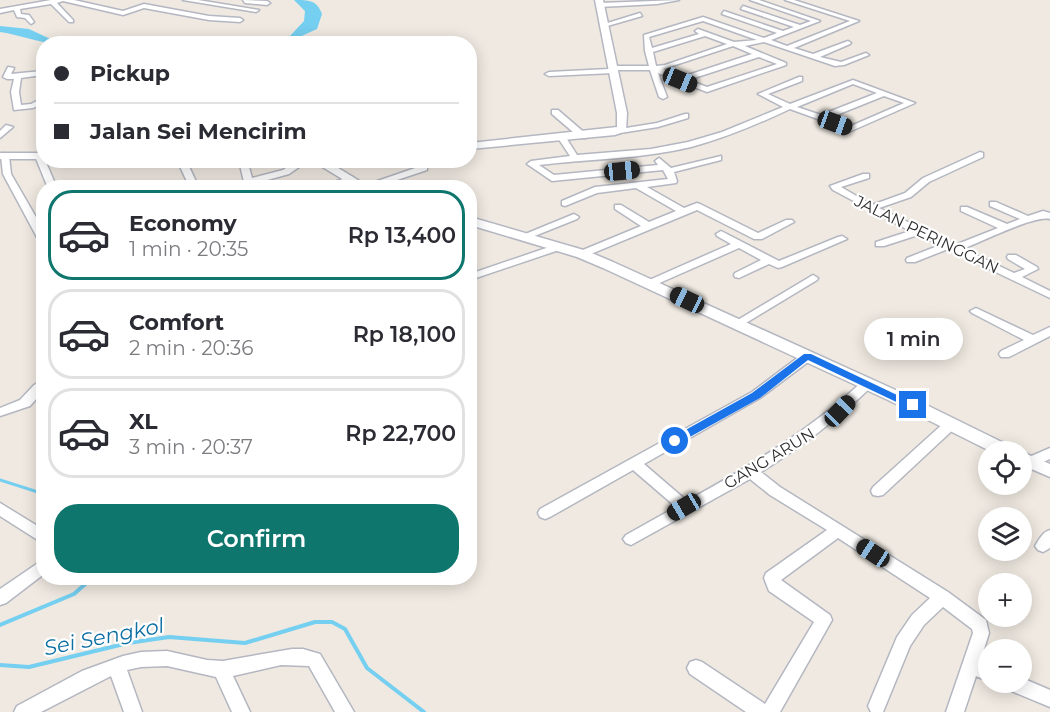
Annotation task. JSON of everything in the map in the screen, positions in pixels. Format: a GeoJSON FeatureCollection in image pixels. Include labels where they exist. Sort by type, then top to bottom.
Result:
{"type":"FeatureCollection","features":[{"type":"Feature","properties":{"kind":"street"},"geometry":{"type":"LineString","coordinates":[[66,0],[124,13],[154,3]]}},
{"type":"Feature","properties":{"kind":"street"},"geometry":{"type":"LineString","coordinates":[[186,0],[256,9]]}},
{"type":"Feature","properties":{"kind":"street"},"geometry":{"type":"LineString","coordinates":[[228,0],[267,3]]}},
{"type":"Feature","properties":{"kind":"street"},"geometry":{"type":"LineString","coordinates":[[599,2],[625,0]]}},
{"type":"Feature","properties":{"kind":"street"},"geometry":{"type":"LineString","coordinates":[[639,7],[676,0]]}},
{"type":"Feature","properties":{"kind":"street"},"geometry":{"type":"LineString","coordinates":[[787,48],[859,20],[788,0]]}},
{"type":"Feature","properties":{"kind":"street"},"geometry":{"type":"LineString","coordinates":[[4,10],[23,4],[57,1],[71,21]]}},
{"type":"Feature","properties":{"kind":"street"},"geometry":{"type":"LineString","coordinates":[[599,2],[648,5]]}},
{"type":"Feature","properties":{"kind":"street"},"geometry":{"type":"LineString","coordinates":[[599,2],[622,113],[620,131]]}},
{"type":"Feature","properties":{"kind":"street"},"geometry":{"type":"LineString","coordinates":[[663,97],[648,51],[646,36],[743,8],[755,2],[839,28]]}},
{"type":"Feature","properties":{"kind":"street"},"geometry":{"type":"LineString","coordinates":[[144,6],[208,18],[240,21]]}},
{"type":"Feature","properties":{"kind":"street"},"geometry":{"type":"LineString","coordinates":[[80,11],[96,7]]}},
{"type":"Feature","properties":{"kind":"street"},"geometry":{"type":"LineString","coordinates":[[16,8],[19,16],[27,16],[31,22]]}},
{"type":"Feature","properties":{"kind":"street"},"geometry":{"type":"LineString","coordinates":[[743,8],[800,27]]}},
{"type":"Feature","properties":{"kind":"street"},"geometry":{"type":"LineString","coordinates":[[724,13],[783,33]]}},
{"type":"Feature","properties":{"kind":"street"},"geometry":{"type":"LineString","coordinates":[[604,25],[640,15]]}},
{"type":"Feature","properties":{"kind":"street"},"geometry":{"type":"LineString","coordinates":[[703,19],[839,65],[866,55]]}},
{"type":"Feature","properties":{"kind":"street"},"geometry":{"type":"LineString","coordinates":[[549,74],[666,67],[817,21]]}},
{"type":"Feature","properties":{"kind":"street"},"geometry":{"type":"LineString","coordinates":[[654,69],[709,90],[784,64],[681,26]]}},
{"type":"Feature","properties":{"kind":"street"},"geometry":{"type":"LineString","coordinates":[[648,51],[704,34]]}},
{"type":"Feature","properties":{"kind":"street"},"geometry":{"type":"LineString","coordinates":[[813,57],[848,43]]}},
{"type":"Feature","properties":{"kind":"street"},"geometry":{"type":"LineString","coordinates":[[680,80],[760,54]]}},
{"type":"Feature","properties":{"kind":"street"},"geometry":{"type":"LineString","coordinates":[[6,73],[8,77],[36,73]]}},
{"type":"Feature","properties":{"kind":"street"},"geometry":{"type":"LineString","coordinates":[[18,76],[15,92],[17,108],[36,104]]}},
{"type":"Feature","properties":{"kind":"street"},"geometry":{"type":"LineString","coordinates":[[718,158],[667,169],[552,178],[531,164],[650,152],[724,135],[788,106],[853,82],[912,103],[853,128],[788,106],[762,94],[799,79]]}},
{"type":"Feature","properties":{"kind":"street"},"geometry":{"type":"LineString","coordinates":[[822,118],[885,93]]}},
{"type":"Feature","properties":{"kind":"street"},"geometry":{"type":"LineString","coordinates":[[555,112],[583,136]]}},
{"type":"Feature","properties":{"kind":"street"},"geometry":{"type":"LineString","coordinates":[[477,145],[620,131],[658,125],[685,116]]}},
{"type":"Feature","properties":{"kind":"street"},"geometry":{"type":"LineString","coordinates":[[0,136],[9,127]]}},
{"type":"Feature","properties":{"kind":"street"},"geometry":{"type":"LineString","coordinates":[[562,138],[575,158]]}},
{"type":"Feature","properties":{"kind":"street"},"geometry":{"type":"LineString","coordinates":[[564,203],[595,190],[672,181],[674,179],[667,169],[650,152]]}},
{"type":"Feature","properties":{"kind":"street"},"geometry":{"type":"LineString","coordinates":[[871,208],[908,195],[926,180],[980,155]]}},
{"type":"Feature","properties":{"kind":"street"},"geometry":{"type":"LineString","coordinates":[[36,156],[3,156],[10,182],[36,227]]}},
{"type":"Feature","properties":{"kind":"street"},"geometry":{"type":"LineString","coordinates":[[257,180],[282,174],[292,168]]}},
{"type":"Feature","properties":{"kind":"street"},"geometry":{"type":"LineString","coordinates":[[330,168],[350,179]]}},
{"type":"Feature","properties":{"kind":"street"},"geometry":{"type":"LineString","coordinates":[[387,180],[424,168]]}},
{"type":"Feature","properties":{"kind":"street","name":"JALAN PERINGGAN"},"geometry":{"type":"LineString","coordinates":[[866,176],[835,186],[847,196],[1049,294]]}},
{"type":"Feature","properties":{"kind":"street"},"geometry":{"type":"LineString","coordinates":[[638,184],[684,212]]}},
{"type":"Feature","properties":{"kind":"street"},"geometry":{"type":"LineString","coordinates":[[993,204],[1028,219]]}},
{"type":"Feature","properties":{"kind":"street"},"geometry":{"type":"LineString","coordinates":[[582,254],[698,206],[758,237],[789,222]]}},
{"type":"Feature","properties":{"kind":"street"},"geometry":{"type":"LineString","coordinates":[[618,207],[648,226]]}},
{"type":"Feature","properties":{"kind":"street"},"geometry":{"type":"LineString","coordinates":[[964,208],[1007,228]]}},
{"type":"Feature","properties":{"kind":"street"},"geometry":{"type":"LineString","coordinates":[[911,260],[1043,214],[1050,216]]}},
{"type":"Feature","properties":{"kind":"street"},"geometry":{"type":"LineString","coordinates":[[523,237],[574,217]]}},
{"type":"Feature","properties":{"kind":"street"},"geometry":{"type":"LineString","coordinates":[[477,223],[582,254],[651,283],[986,441]]}},
{"type":"Feature","properties":{"kind":"street"},"geometry":{"type":"LineString","coordinates":[[880,244],[920,231]]}},
{"type":"Feature","properties":{"kind":"street"},"geometry":{"type":"LineString","coordinates":[[721,234],[781,265],[842,239]]}},
{"type":"Feature","properties":{"kind":"street"},"geometry":{"type":"LineString","coordinates":[[651,283],[739,244]]}},
{"type":"Feature","properties":{"kind":"street"},"geometry":{"type":"LineString","coordinates":[[477,276],[558,247]]}},
{"type":"Feature","properties":{"kind":"street"},"geometry":{"type":"LineString","coordinates":[[1012,257],[1033,269],[1014,277]]}},
{"type":"Feature","properties":{"kind":"street"},"geometry":{"type":"LineString","coordinates":[[740,275],[770,260]]}},
{"type":"Feature","properties":{"kind":"street"},"geometry":{"type":"LineString","coordinates":[[737,324],[813,278]]}},
{"type":"Feature","properties":{"kind":"street"},"geometry":{"type":"LineString","coordinates":[[976,311],[1032,339]]}},
{"type":"Feature","properties":{"kind":"street"},"geometry":{"type":"LineString","coordinates":[[1005,354],[1050,331]]}},
{"type":"Feature","properties":{"kind":"street"},"geometry":{"type":"LineString","coordinates":[[545,513],[756,395],[808,356]]}},
{"type":"Feature","properties":{"kind":"street","name":"GANG ARUN"},"geometry":{"type":"LineString","coordinates":[[631,538],[807,437],[840,411],[867,384]]}},
{"type":"Feature","properties":{"kind":"street"},"geometry":{"type":"LineString","coordinates":[[2,412],[26,403],[36,390]]}},
{"type":"Feature","properties":{"kind":"street"},"geometry":{"type":"LineString","coordinates":[[878,491],[951,424]]}},
{"type":"Feature","properties":{"kind":"street"},"geometry":{"type":"LineString","coordinates":[[1032,458],[1050,453]]}},
{"type":"Feature","properties":{"kind":"street"},"geometry":{"type":"LineString","coordinates":[[1032,462],[1050,471]]}},
{"type":"Feature","properties":{"kind":"street"},"geometry":{"type":"LineString","coordinates":[[634,464],[684,507]]}},
{"type":"Feature","properties":{"kind":"street"},"geometry":{"type":"LineString","coordinates":[[749,470],[775,491],[942,597],[980,625],[981,633],[955,712]]}},
{"type":"Feature","properties":{"kind":"street"},"geometry":{"type":"LineString","coordinates":[[0,509],[36,533]]}},
{"type":"Feature","properties":{"kind":"street"},"geometry":{"type":"LineString","coordinates":[[770,712],[824,620],[775,586],[772,578],[838,530]]}},
{"type":"Feature","properties":{"kind":"street"},"geometry":{"type":"LineString","coordinates":[[0,598],[36,571]]}},
{"type":"Feature","properties":{"kind":"street"},"geometry":{"type":"LineString","coordinates":[[877,706],[903,642],[918,620],[942,597]]}},
{"type":"Feature","properties":{"kind":"street"},"geometry":{"type":"LineString","coordinates":[[22,712],[117,667],[148,659],[162,658],[221,669],[299,656],[314,659],[345,712]]}},
{"type":"Feature","properties":{"kind":"street"},"geometry":{"type":"LineString","coordinates":[[969,665],[978,669]]}},
{"type":"Feature","properties":{"kind":"street"},"geometry":{"type":"LineString","coordinates":[[117,667],[133,712]]}},
{"type":"Feature","properties":{"kind":"street"},"geometry":{"type":"LineString","coordinates":[[696,668],[761,712]]}},
{"type":"Feature","properties":{"kind":"street"},"geometry":{"type":"LineString","coordinates":[[221,669],[241,712]]}},
{"type":"Feature","properties":{"kind":"street"},"geometry":{"type":"LineString","coordinates":[[1032,691],[1050,699]]}},
{"type":"Feature","properties":{"kind":"water"},"geometry":{"type":"Polygon","coordinates":[[[294,0],[308,1],[318,6],[322,14],[317,29],[302,36],[290,36],[304,21],[305,11],[294,0]]]}},
{"type":"Feature","properties":{"kind":"water"},"geometry":{"type":"Polygon","coordinates":[[[0,26],[29,29],[44,36],[36,36],[36,40],[0,32],[0,26]]]}},
{"type":"Feature","properties":{"kind":"waterway","name":"Sei Sengkol"},"geometry":{"type":"LineString","coordinates":[[0,480],[36,491]]}},
{"type":"Feature","properties":{"kind":"waterway","name":"Sei Sengkol"},"geometry":{"type":"LineString","coordinates":[[0,625],[74,594],[84,585]]}},
{"type":"Feature","properties":{"kind":"waterway","name":"Sei Sengkol"},"geometry":{"type":"LineString","coordinates":[[0,665],[29,667],[128,643],[169,637],[245,643],[315,622],[332,622],[345,629],[367,668],[424,712]]}},
{"type":"Feature","properties":{"kind":"route"},"geometry":{"type":"LineString","coordinates":[[675,441],[756,395],[808,356],[913,405]]}}]}
